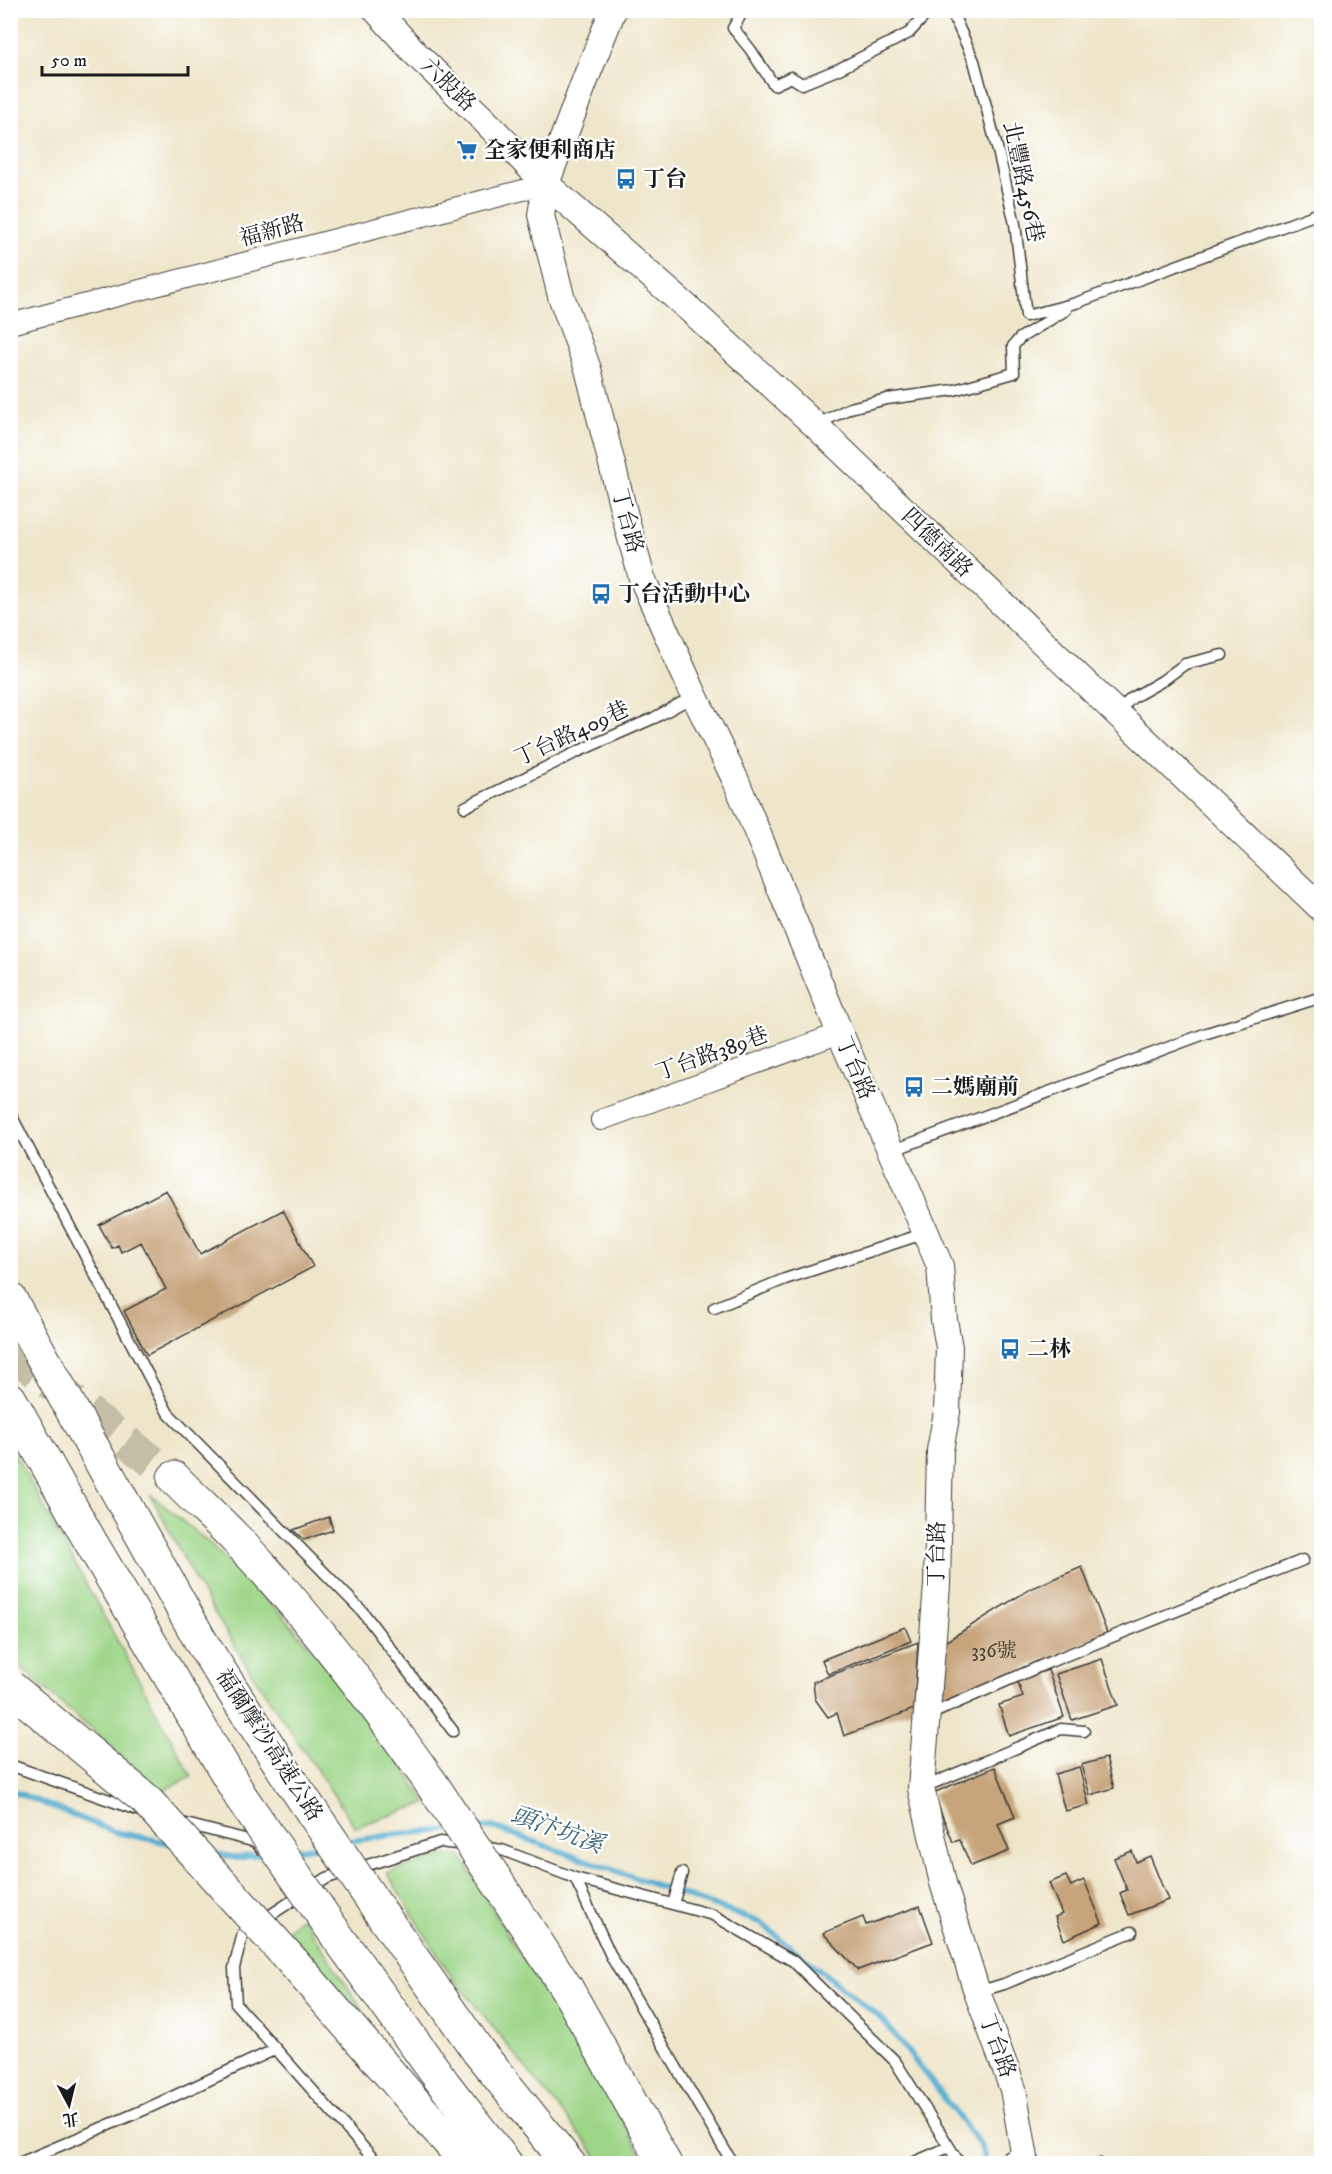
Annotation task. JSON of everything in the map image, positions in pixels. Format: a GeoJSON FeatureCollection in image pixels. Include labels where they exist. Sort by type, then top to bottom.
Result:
{"type":"FeatureCollection","features":[{"type":"Feature","properties":{"kind":"highway","name":"福爾摩沙高速公路"},"geometry":{"type":"LineString","coordinates":[[10,1299],[203,1645],[291,1781],[478,2051],[569,2163]]}},
{"type":"Feature","properties":{"kind":"highway","name":"福爾摩沙高速公路"},"geometry":{"type":"LineString","coordinates":[[10,1399],[89,1539],[241,1797],[337,1936],[444,2084],[506,2163]]}},
{"type":"Feature","properties":{"kind":"highway"},"geometry":{"type":"LineString","coordinates":[[174,1478],[236,1539],[302,1613],[388,1722],[567,1989],[665,2163]]}},
{"type":"Feature","properties":{"kind":"highway"},"geometry":{"type":"LineString","coordinates":[[10,1687],[145,1799],[468,2163]]}},
{"type":"Feature","properties":{"kind":"street","name":"六股路"},"geometry":{"type":"LineString","coordinates":[[376,10],[416,54],[546,184]]}},
{"type":"Feature","properties":{"kind":"street","name":"丁台路"},"geometry":{"type":"LineString","coordinates":[[614,10],[546,184],[542,215],[544,227],[561,296],[588,369],[642,578],[740,791],[940,1266],[944,1320],[949,1347],[947,1412],[940,1450],[937,1586],[921,1788],[943,1883],[977,1992],[1012,2089],[1025,2156]]}},
{"type":"Feature","properties":{"kind":"street","name":"福新路"},"geometry":{"type":"LineString","coordinates":[[10,324],[546,184]]}},
{"type":"Feature","properties":{"kind":"street","name":"四德南路"},"geometry":{"type":"LineString","coordinates":[[546,184],[696,315],[815,425],[1115,714],[1322,909]]}},
{"type":"Feature","properties":{"kind":"street","name":"丁台路389巷"},"geometry":{"type":"LineString","coordinates":[[601,1120],[840,1033]]}},
{"type":"Feature","properties":{"kind":"lane"},"geometry":{"type":"LineString","coordinates":[[747,10],[742,13],[733,28],[774,85],[791,77],[802,84],[839,69],[909,33],[930,10]]}},
{"type":"Feature","properties":{"kind":"lane","name":"北豐路456巷"},"geometry":{"type":"LineString","coordinates":[[951,10],[974,61],[999,155],[1015,224],[1026,316],[1076,303],[1322,212]]}},
{"type":"Feature","properties":{"kind":"lane","name":"北豐路456巷"},"geometry":{"type":"LineString","coordinates":[[815,425],[850,408],[887,399],[954,390],[1014,373],[1013,346],[1020,338],[1076,303]]}},
{"type":"Feature","properties":{"kind":"lane"},"geometry":{"type":"LineString","coordinates":[[1115,714],[1132,698],[1162,681],[1185,664],[1221,655]]}},
{"type":"Feature","properties":{"kind":"lane","name":"丁台路409巷"},"geometry":{"type":"LineString","coordinates":[[465,807],[577,752],[654,718],[694,695]]}},
{"type":"Feature","properties":{"kind":"lane"},"geometry":{"type":"LineString","coordinates":[[891,1151],[1207,1033],[1322,998]]}},
{"type":"Feature","properties":{"kind":"lane"},"geometry":{"type":"LineString","coordinates":[[10,1113],[168,1413],[363,1611],[453,1731]]}},
{"type":"Feature","properties":{"kind":"lane"},"geometry":{"type":"LineString","coordinates":[[714,1308],[784,1280],[926,1233]]}},
{"type":"Feature","properties":{"kind":"lane"},"geometry":{"type":"LineString","coordinates":[[927,1716],[1052,1661],[1303,1560]]}},
{"type":"Feature","properties":{"kind":"lane"},"geometry":{"type":"LineString","coordinates":[[921,1788],[1060,1729],[1084,1731]]}},
{"type":"Feature","properties":{"kind":"lane"},"geometry":{"type":"LineString","coordinates":[[10,1765],[133,1810],[256,1842],[269,1861]]}},
{"type":"Feature","properties":{"kind":"lane"},"geometry":{"type":"LineString","coordinates":[[378,2163],[236,2004],[234,1968],[243,1933],[293,1894],[327,1878],[440,1842],[502,1850],[575,1878],[713,1915],[793,1962],[895,2061],[960,2163]]}},
{"type":"Feature","properties":{"kind":"lane"},"geometry":{"type":"LineString","coordinates":[[673,1904],[682,1873]]}},
{"type":"Feature","properties":{"kind":"lane"},"geometry":{"type":"LineString","coordinates":[[575,1878],[612,1958],[733,2163]]}},
{"type":"Feature","properties":{"kind":"lane"},"geometry":{"type":"LineString","coordinates":[[977,1992],[1005,1984],[1132,1932]]}},
{"type":"Feature","properties":{"kind":"lane"},"geometry":{"type":"LineString","coordinates":[[18,2163],[146,2109],[276,2049]]}},
{"type":"Feature","properties":{"kind":"lane"},"geometry":{"type":"LineString","coordinates":[[910,2163],[949,2147]]}},
{"type":"Feature","properties":{"kind":"lane"},"geometry":{"type":"LineString","coordinates":[[996,2163],[1025,2156]]}},
{"type":"Feature","properties":{"kind":"green space"},"geometry":{"type":"Polygon","coordinates":[[[10,1445],[192,1777],[161,1791],[11,1659],[10,1445]]]}},
{"type":"Feature","properties":{"kind":"green space"},"geometry":{"type":"Polygon","coordinates":[[[150,1494],[210,1544],[285,1618],[363,1707],[427,1803],[355,1827],[249,1669],[198,1586],[150,1494]]]}},
{"type":"Feature","properties":{"kind":"green space"},"geometry":{"type":"Polygon","coordinates":[[[443,1855],[461,1856],[504,1929],[596,2072],[646,2163],[603,2163],[449,1973],[387,1873],[443,1855]]]}},
{"type":"Feature","properties":{"kind":"green space"},"geometry":{"type":"Polygon","coordinates":[[[302,1917],[370,2021],[338,1993],[285,1932],[302,1917]]]}},
{"type":"Feature","properties":{"kind":"building"},"geometry":{"type":"Polygon","coordinates":[[[166,1190],[200,1254],[283,1210],[313,1267],[147,1355],[124,1311],[166,1289],[141,1242],[121,1252],[118,1245],[112,1248],[99,1225],[166,1190]]]}},
{"type":"Feature","properties":{"kind":"building"},"geometry":{"type":"Polygon","coordinates":[[[329,1517],[333,1530],[304,1540],[293,1530],[329,1517]]]}},
{"type":"Feature","properties":{"kind":"building"},"geometry":{"type":"Polygon","coordinates":[[[1082,1567],[1107,1633],[941,1704],[945,1642],[1030,1589],[1082,1567]]]}},
{"type":"Feature","properties":{"kind":"building"},"geometry":{"type":"Polygon","coordinates":[[[905,1627],[911,1641],[828,1674],[822,1660],[905,1627]]]}},
{"type":"Feature","properties":{"kind":"building"},"geometry":{"type":"Polygon","coordinates":[[[918,1642],[914,1709],[844,1736],[837,1713],[828,1717],[815,1699],[813,1682],[918,1642]]]}},
{"type":"Feature","properties":{"kind":"building"},"geometry":{"type":"Polygon","coordinates":[[[1102,1659],[1118,1705],[1072,1720],[1056,1674],[1102,1659]]]}},
{"type":"Feature","properties":{"kind":"building"},"geometry":{"type":"Polygon","coordinates":[[[1048,1670],[1064,1717],[1009,1736],[999,1705],[1023,1697],[1017,1680],[1048,1670]]]}},
{"type":"Feature","properties":{"kind":"building"},"geometry":{"type":"Polygon","coordinates":[[[1106,1758],[1114,1788],[1090,1795],[1081,1765],[1106,1758]]]}},
{"type":"Feature","properties":{"kind":"building"},"geometry":{"type":"Polygon","coordinates":[[[995,1767],[1015,1817],[998,1824],[1009,1851],[971,1866],[960,1840],[953,1842],[933,1793],[995,1767]]]}},
{"type":"Feature","properties":{"kind":"building"},"geometry":{"type":"Polygon","coordinates":[[[1079,1767],[1089,1805],[1065,1811],[1055,1774],[1079,1767]]]}},
{"type":"Feature","properties":{"kind":"building"},"geometry":{"type":"Polygon","coordinates":[[[1132,1851],[1136,1862],[1150,1856],[1168,1900],[1129,1915],[1120,1893],[1127,1890],[1114,1858],[1132,1851]]]}},
{"type":"Feature","properties":{"kind":"building"},"geometry":{"type":"Polygon","coordinates":[[[1066,1876],[1071,1886],[1084,1880],[1102,1923],[1064,1940],[1055,1917],[1062,1914],[1049,1883],[1066,1876]]]}},
{"type":"Feature","properties":{"kind":"building"},"geometry":{"type":"Polygon","coordinates":[[[920,1906],[933,1942],[858,1970],[823,1933],[863,1917],[866,1925],[920,1906]]]}},
{"type":"Feature","properties":{"kind":"building"},"geometry":{"type":"Polygon","coordinates":[[[1101,2158],[1103,2163],[1087,2163],[1101,2158]]]}},
{"type":"Feature","properties":{"kind":"waterway","name":"頭汴坑溪"},"geometry":{"type":"LineString","coordinates":[[10,1790],[115,1832],[169,1843]]}},
{"type":"Feature","properties":{"kind":"waterway","name":"頭汴坑溪"},"geometry":{"type":"LineString","coordinates":[[475,1828],[493,1827],[759,1922],[884,2021],[981,2146],[986,2164]]}},
{"type":"Feature","properties":{"kind":"waterway","name":"頭汴坑溪"},"geometry":{"type":"LineString","coordinates":[[344,1842],[450,1830]]}},
{"type":"Feature","properties":{"kind":"waterway","name":"頭汴坑溪"},"geometry":{"type":"LineString","coordinates":[[291,1850],[322,1846]]}},
{"type":"Feature","properties":{"kind":"waterway","name":"頭汴坑溪"},"geometry":{"type":"LineString","coordinates":[[211,1853],[237,1858],[269,1853]]}},
{"type":"Feature","properties":{"kind":"tunnel"},"geometry":{"type":"LineString","coordinates":[[10,1352],[174,1478]]}},
{"type":"Feature","properties":{"kind":"place","name":"全家便利商店"},"geometry":{"type":"Point","coordinates":[467,150]}},
{"type":"Feature","properties":{"kind":"place","name":"丁台"},"geometry":{"type":"Point","coordinates":[626,179]}},
{"type":"Feature","properties":{"kind":"place","name":"丁台活動中心"},"geometry":{"type":"Point","coordinates":[601,594]}},
{"type":"Feature","properties":{"kind":"place","name":"二媽廟前"},"geometry":{"type":"Point","coordinates":[914,1087]}},
{"type":"Feature","properties":{"kind":"place","name":"二林"},"geometry":{"type":"Point","coordinates":[1010,1349]}}]}
